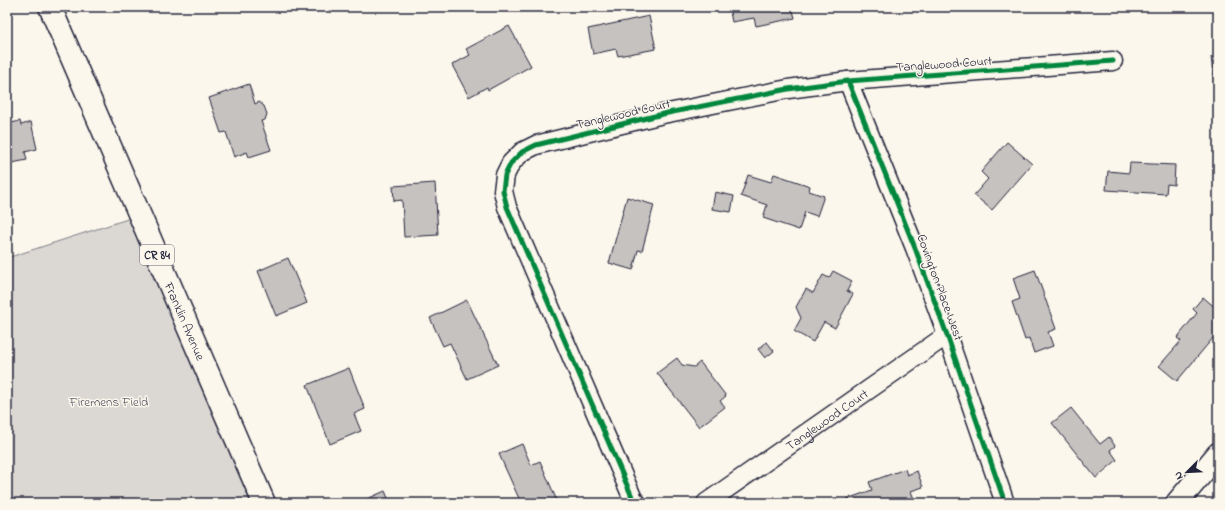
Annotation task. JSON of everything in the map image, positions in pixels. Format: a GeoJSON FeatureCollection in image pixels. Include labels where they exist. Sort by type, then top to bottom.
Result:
{"type":"FeatureCollection","features":[{"type":"Feature","properties":{"kind":"main road","name":"Franklin Avenue"},"geometry":{"type":"LineString","coordinates":[[50,7],[264,503]]}},
{"type":"Feature","properties":{"kind":"main road"},"geometry":{"type":"LineString","coordinates":[[1177,503],[1218,454]]}},
{"type":"Feature","properties":{"kind":"street","name":"Tanglewood Court"},"geometry":{"type":"LineString","coordinates":[[637,503],[633,499],[507,207],[503,191],[505,175],[511,163],[522,152],[536,145],[648,117],[788,89],[848,81],[1113,61]]}},
{"type":"Feature","properties":{"kind":"street","name":"Covington Place West"},"geometry":{"type":"LineString","coordinates":[[848,81],[915,248],[947,335],[1005,503]]}},
{"type":"Feature","properties":{"kind":"street","name":"Tanglewood Court"},"geometry":{"type":"LineString","coordinates":[[706,503],[947,335]]}},
{"type":"Feature","properties":{"kind":"green space","name":"Firemens Field"},"geometry":{"type":"Polygon","coordinates":[[[140,215],[264,503],[7,503],[7,258],[140,215]]]}},
{"type":"Feature","properties":{"kind":"building"},"geometry":{"type":"Polygon","coordinates":[[[729,7],[792,7],[795,18],[756,26],[754,18],[732,22],[729,7]]]}},
{"type":"Feature","properties":{"kind":"building"},"geometry":{"type":"Polygon","coordinates":[[[649,16],[656,49],[618,56],[616,49],[593,54],[588,29],[649,16]]]}},
{"type":"Feature","properties":{"kind":"building"},"geometry":{"type":"Polygon","coordinates":[[[509,26],[531,66],[488,90],[487,87],[469,97],[452,65],[470,55],[466,49],[509,26]]]}},
{"type":"Feature","properties":{"kind":"building"},"geometry":{"type":"Polygon","coordinates":[[[1211,57],[1218,57],[1218,107],[1217,107],[1211,57]]]}},
{"type":"Feature","properties":{"kind":"building"},"geometry":{"type":"Polygon","coordinates":[[[249,84],[255,104],[259,102],[264,106],[267,114],[265,120],[261,121],[271,150],[249,157],[247,152],[234,157],[226,132],[221,133],[209,98],[249,84]]]}},
{"type":"Feature","properties":{"kind":"building"},"geometry":{"type":"Polygon","coordinates":[[[20,121],[21,125],[31,122],[37,149],[25,152],[27,160],[7,164],[7,124],[20,121]]]}},
{"type":"Feature","properties":{"kind":"building"},"geometry":{"type":"Polygon","coordinates":[[[1007,142],[1032,164],[992,210],[974,195],[988,179],[981,172],[1007,142]]]}},
{"type":"Feature","properties":{"kind":"building"},"geometry":{"type":"Polygon","coordinates":[[[1130,163],[1175,165],[1174,185],[1167,184],[1166,194],[1106,190],[1108,171],[1129,173],[1130,163]]]}},
{"type":"Feature","properties":{"kind":"building"},"geometry":{"type":"Polygon","coordinates":[[[774,174],[810,186],[809,191],[824,196],[817,216],[805,212],[799,230],[763,218],[767,205],[741,196],[748,175],[771,182],[774,174]]]}},
{"type":"Feature","properties":{"kind":"building"},"geometry":{"type":"Polygon","coordinates":[[[435,183],[438,235],[404,237],[402,200],[394,201],[393,186],[435,183]]]}},
{"type":"Feature","properties":{"kind":"building"},"geometry":{"type":"Polygon","coordinates":[[[715,192],[734,196],[731,212],[712,209],[715,192]]]}},
{"type":"Feature","properties":{"kind":"building"},"geometry":{"type":"Polygon","coordinates":[[[627,197],[654,205],[642,251],[638,250],[633,270],[609,263],[627,197]]]}},
{"type":"Feature","properties":{"kind":"building"},"geometry":{"type":"Polygon","coordinates":[[[288,258],[307,303],[276,316],[258,271],[288,258]]]}},
{"type":"Feature","properties":{"kind":"building"},"geometry":{"type":"Polygon","coordinates":[[[1035,270],[1056,329],[1048,332],[1053,346],[1034,353],[1029,338],[1025,340],[1012,302],[1020,299],[1013,278],[1035,270]]]}},
{"type":"Feature","properties":{"kind":"building"},"geometry":{"type":"Polygon","coordinates":[[[833,271],[852,281],[847,291],[853,294],[835,328],[824,322],[813,342],[794,331],[801,318],[796,307],[806,289],[813,293],[823,275],[829,278],[833,271]]]}},
{"type":"Feature","properties":{"kind":"building"},"geometry":{"type":"Polygon","coordinates":[[[1203,297],[1218,310],[1218,332],[1177,381],[1159,366],[1181,341],[1177,338],[1197,313],[1193,309],[1203,297]]]}},
{"type":"Feature","properties":{"kind":"building"},"geometry":{"type":"Polygon","coordinates":[[[467,300],[498,365],[467,379],[450,343],[443,346],[430,318],[467,300]]]}},
{"type":"Feature","properties":{"kind":"building"},"geometry":{"type":"Polygon","coordinates":[[[767,342],[774,351],[765,358],[758,349],[767,342]]]}},
{"type":"Feature","properties":{"kind":"building"},"geometry":{"type":"Polygon","coordinates":[[[677,358],[682,365],[694,367],[700,362],[726,396],[720,401],[725,407],[699,427],[657,373],[677,358]]]}},
{"type":"Feature","properties":{"kind":"building"},"geometry":{"type":"Polygon","coordinates":[[[349,368],[365,409],[354,414],[361,431],[330,444],[307,385],[349,368]]]}},
{"type":"Feature","properties":{"kind":"building"},"geometry":{"type":"Polygon","coordinates":[[[1071,408],[1100,444],[1109,437],[1115,446],[1110,450],[1117,460],[1096,478],[1052,423],[1071,408]]]}},
{"type":"Feature","properties":{"kind":"building"},"geometry":{"type":"Polygon","coordinates":[[[522,444],[531,465],[540,461],[557,501],[553,503],[521,503],[499,454],[522,444]]]}},
{"type":"Feature","properties":{"kind":"building"},"geometry":{"type":"Polygon","coordinates":[[[905,469],[907,475],[917,471],[923,487],[911,491],[915,502],[848,503],[847,499],[872,490],[869,482],[905,469]]]}},
{"type":"Feature","properties":{"kind":"building"},"geometry":{"type":"Polygon","coordinates":[[[385,491],[390,503],[358,503],[385,491]]]}},
{"type":"Feature","properties":{"kind":"cycle path"},"geometry":{"type":"LineString","coordinates":[[637,503],[633,499],[507,207],[503,191],[505,175],[511,163],[522,152],[536,145],[663,114],[788,89],[848,81],[1113,61]]}},
{"type":"Feature","properties":{"kind":"cycle path"},"geometry":{"type":"LineString","coordinates":[[848,81],[915,248],[947,335],[1005,503]]}}]}
